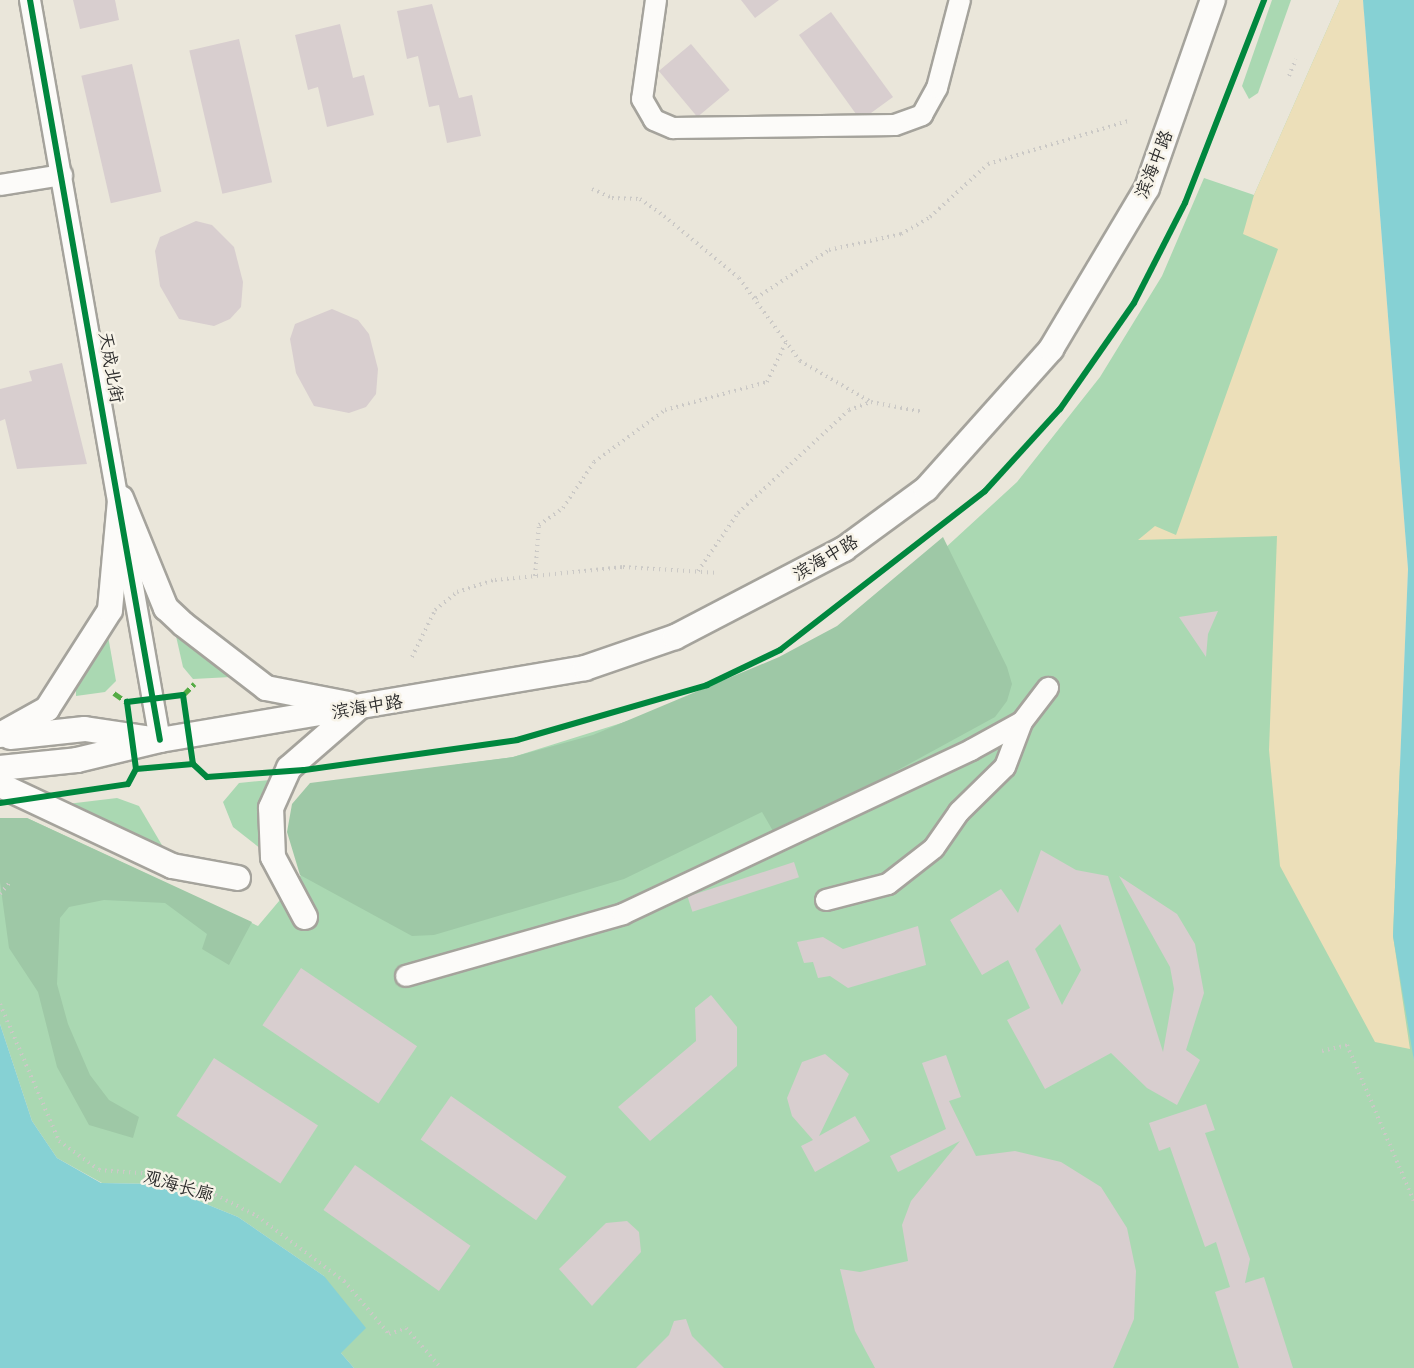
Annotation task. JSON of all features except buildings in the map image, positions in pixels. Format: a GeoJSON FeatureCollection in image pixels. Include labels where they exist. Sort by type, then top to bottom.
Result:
{"type":"FeatureCollection","features":[{"type":"Feature","properties":{"kind":"main road","name":"滨海中路"},"geometry":{"type":"LineString","coordinates":[[0,768],[77,760],[160,740],[585,668],[675,637],[844,549],[926,489],[994,419],[1050,349],[1106,260],[1147,188],[1213,0]]}},
{"type":"Feature","properties":{"kind":"main road"},"geometry":{"type":"LineString","coordinates":[[121,498],[166,608],[183,624],[266,688],[359,707]]}},
{"type":"Feature","properties":{"kind":"main road"},"geometry":{"type":"LineString","coordinates":[[0,737],[47,709],[110,610],[121,498]]}},
{"type":"Feature","properties":{"kind":"main road"},"geometry":{"type":"LineString","coordinates":[[305,917],[273,857],[271,808],[290,768],[359,707]]}},
{"type":"Feature","properties":{"kind":"main road","name":"滨海中路"},"geometry":{"type":"LineString","coordinates":[[0,737],[85,729],[160,740]]}},
{"type":"Feature","properties":{"kind":"main road"},"geometry":{"type":"LineString","coordinates":[[0,784],[172,866],[238,878]]}},
{"type":"Feature","properties":{"kind":"street","name":"天成北街"},"geometry":{"type":"LineString","coordinates":[[30,0],[121,498],[160,740]]}},
{"type":"Feature","properties":{"kind":"street"},"geometry":{"type":"LineString","coordinates":[[656,0],[642,99],[654,120],[673,128],[895,125],[922,115],[937,88],[960,0]]}},
{"type":"Feature","properties":{"kind":"street"},"geometry":{"type":"LineString","coordinates":[[0,185],[62,176]]}},
{"type":"Feature","properties":{"kind":"street"},"geometry":{"type":"LineString","coordinates":[[826,900],[888,884],[934,848],[959,812],[1005,767],[1022,722],[1048,688]]}},
{"type":"Feature","properties":{"kind":"street"},"geometry":{"type":"LineString","coordinates":[[406,976],[623,914],[723,864],[810,829],[1022,722]]}},
{"type":"Feature","properties":{"kind":"path"},"geometry":{"type":"LineString","coordinates":[[1289,75],[1296,59]]}},
{"type":"Feature","properties":{"kind":"path"},"geometry":{"type":"LineString","coordinates":[[756,298],[829,250],[910,229],[988,164],[1128,121]]}},
{"type":"Feature","properties":{"kind":"path"},"geometry":{"type":"LineString","coordinates":[[592,189],[612,198],[640,199],[756,298],[786,342],[814,372],[871,402],[923,412]]}},
{"type":"Feature","properties":{"kind":"path"},"geometry":{"type":"LineString","coordinates":[[535,576],[539,525],[563,508],[594,462],[665,410],[766,382],[786,342]]}},
{"type":"Feature","properties":{"kind":"path"},"geometry":{"type":"LineString","coordinates":[[698,571],[738,513],[849,410],[871,402]]}},
{"type":"Feature","properties":{"kind":"path"},"geometry":{"type":"LineString","coordinates":[[412,657],[435,610],[457,592],[495,580],[622,567],[719,573]]}},
{"type":"Feature","properties":{"kind":"path"},"geometry":{"type":"LineString","coordinates":[[0,894],[10,882]]}},
{"type":"Feature","properties":{"kind":"path"},"geometry":{"type":"LineString","coordinates":[[1322,1051],[1347,1045],[1414,1201]]}},
{"type":"Feature","properties":{"kind":"green space"},"geometry":{"type":"Polygon","coordinates":[[[1272,0],[1291,0],[1258,93],[1249,99],[1242,86],[1272,0]]]}},
{"type":"Feature","properties":{"kind":"green space"},"geometry":{"type":"Polygon","coordinates":[[[1340,0],[1363,0],[1414,1061],[1414,1368],[354,1368],[341,1353],[324,1276],[238,1217],[157,1184],[102,1183],[57,1158],[32,1121],[0,1024],[0,818],[27,818],[258,926],[301,875],[425,769],[513,757],[790,670],[907,583],[1017,482],[1100,377],[1162,276],[1204,178],[1254,195],[1340,0]]]}},
{"type":"Feature","properties":{"kind":"green space"},"geometry":{"type":"Polygon","coordinates":[[[943,537],[1007,667],[1012,684],[1007,701],[995,717],[854,794],[773,831],[762,812],[624,879],[434,935],[412,936],[300,875],[287,832],[292,804],[310,783],[513,757],[593,735],[779,657],[837,626],[943,537]]]}},
{"type":"Feature","properties":{"kind":"green space"},"geometry":{"type":"Polygon","coordinates":[[[108,636],[116,681],[105,692],[76,696],[76,688],[108,636]]]}},
{"type":"Feature","properties":{"kind":"green space"},"geometry":{"type":"Polygon","coordinates":[[[176,636],[231,677],[193,679],[183,667],[176,636]]]}},
{"type":"Feature","properties":{"kind":"green space"},"geometry":{"type":"Polygon","coordinates":[[[270,780],[262,799],[266,853],[233,827],[223,802],[239,783],[270,780]]]}},
{"type":"Feature","properties":{"kind":"green space"},"geometry":{"type":"Polygon","coordinates":[[[117,798],[139,806],[166,852],[67,804],[117,798]]]}},
{"type":"Feature","properties":{"kind":"green space"},"geometry":{"type":"Polygon","coordinates":[[[0,818],[27,818],[252,922],[229,965],[202,949],[207,934],[165,903],[104,900],[69,907],[60,918],[57,984],[68,1024],[90,1075],[109,1100],[139,1117],[133,1138],[89,1125],[57,1067],[38,992],[9,948],[0,882],[0,818]]]}},
{"type":"Feature","properties":{"kind":"sand"},"geometry":{"type":"Polygon","coordinates":[[[1340,0],[1363,0],[1408,569],[1393,936],[1410,1049],[1375,1042],[1280,866],[1269,750],[1277,536],[1138,540],[1155,526],[1176,535],[1278,249],[1243,234],[1254,195],[1340,0]]]}},
{"type":"Feature","properties":{"kind":"water"},"geometry":{"type":"Polygon","coordinates":[[[1363,0],[1414,0],[1414,1061],[1393,936],[1408,569],[1363,0]]]}},
{"type":"Feature","properties":{"kind":"water"},"geometry":{"type":"Polygon","coordinates":[[[0,1024],[32,1121],[57,1158],[101,1183],[157,1184],[238,1217],[324,1276],[366,1328],[341,1353],[354,1368],[0,1368],[0,1024]]]}},
{"type":"Feature","properties":{"kind":"marked path"},"geometry":{"type":"LineString","coordinates":[[183,695],[194,684]]}},
{"type":"Feature","properties":{"kind":"marked path"},"geometry":{"type":"LineString","coordinates":[[114,693],[127,702]]}},
{"type":"Feature","properties":{"kind":"cycle path"},"geometry":{"type":"LineString","coordinates":[[30,0],[160,740]]}},
{"type":"Feature","properties":{"kind":"cycle path"},"geometry":{"type":"LineString","coordinates":[[193,764],[207,777],[304,770],[517,740],[707,685],[780,650],[985,491],[1060,409],[1134,303],[1185,203],[1264,0]]}},
{"type":"Feature","properties":{"kind":"cycle path"},"geometry":{"type":"LineString","coordinates":[[0,803],[128,784],[136,769],[127,702],[183,695],[193,764],[136,769]]}}]}
